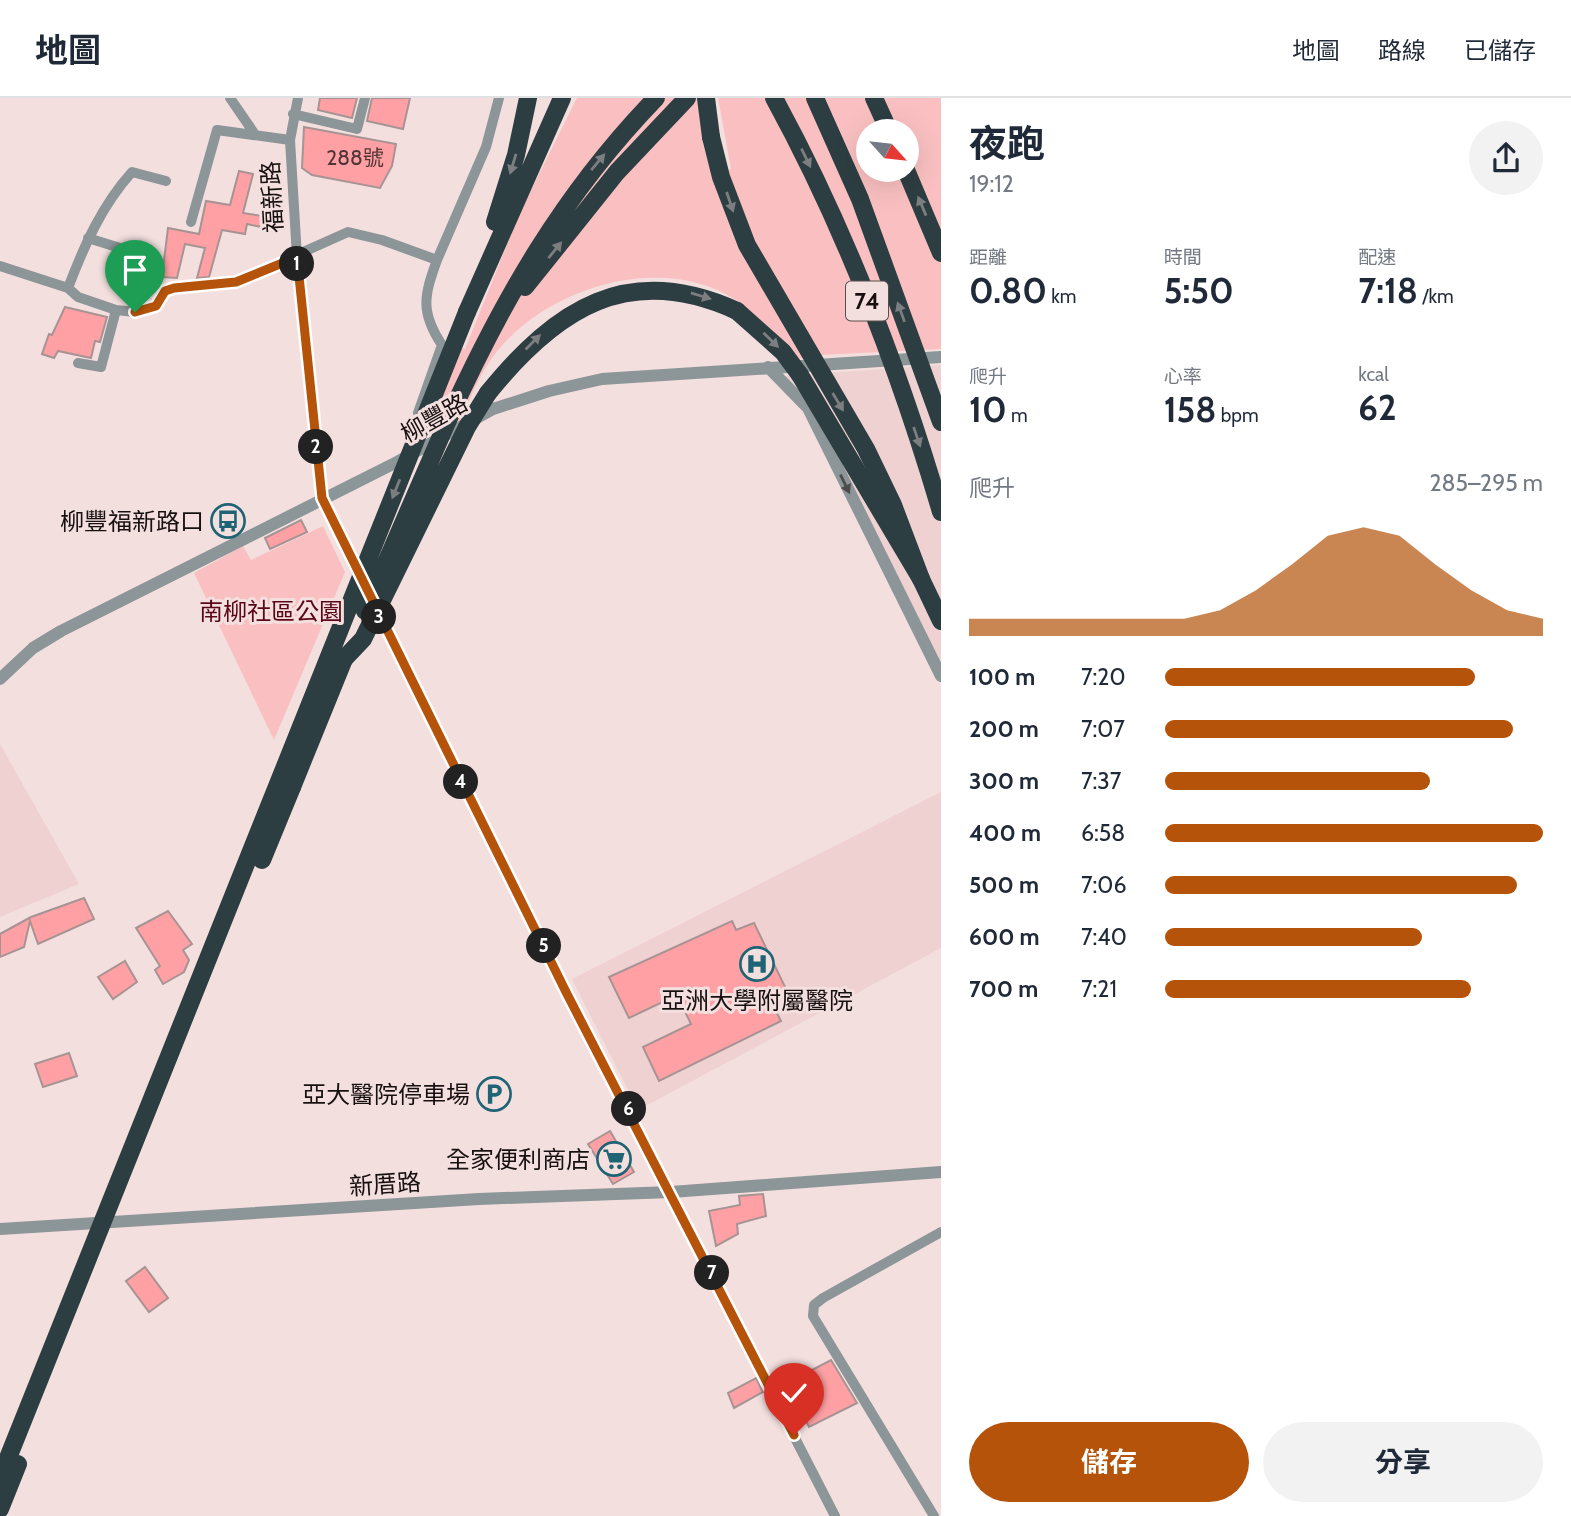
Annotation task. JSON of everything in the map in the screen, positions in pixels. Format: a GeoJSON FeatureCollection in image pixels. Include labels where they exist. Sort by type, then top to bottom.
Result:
{"type":"FeatureCollection","features":[{"type":"Feature","properties":{"kind":"highway"},"geometry":{"type":"LineString","coordinates":[[467,312],[516,155],[528,98]]}},
{"type":"Feature","properties":{"kind":"highway"},"geometry":{"type":"LineString","coordinates":[[0,1509],[344,659],[447,420],[474,363],[541,240],[595,164],[656,98]]}},
{"type":"Feature","properties":{"kind":"highway"},"geometry":{"type":"LineString","coordinates":[[497,323],[617,172],[687,98]]}},
{"type":"Feature","properties":{"kind":"highway"},"geometry":{"type":"LineString","coordinates":[[706,98],[711,137],[722,177],[747,245],[866,449],[893,505],[921,579],[941,621]]}},
{"type":"Feature","properties":{"kind":"highway","name":"74"},"geometry":{"type":"LineString","coordinates":[[774,98],[831,211],[872,311],[941,512]]}},
{"type":"Feature","properties":{"kind":"highway","name":"74"},"geometry":{"type":"LineString","coordinates":[[815,98],[860,199],[941,422]]}},
{"type":"Feature","properties":{"kind":"highway"},"geometry":{"type":"LineString","coordinates":[[874,98],[884,119]]}},
{"type":"Feature","properties":{"kind":"highway"},"geometry":{"type":"LineString","coordinates":[[0,1478],[467,312],[559,102]]}},
{"type":"Feature","properties":{"kind":"highway"},"geometry":{"type":"LineString","coordinates":[[911,182],[941,253]]}},
{"type":"Feature","properties":{"kind":"highway"},"geometry":{"type":"LineString","coordinates":[[344,659],[363,639],[467,426],[505,372],[541,334],[561,320],[615,296],[641,291],[690,293],[716,301],[737,311],[783,352],[819,404],[921,579]]}},
{"type":"Feature","properties":{"kind":"street"},"geometry":{"type":"LineString","coordinates":[[230,98],[254,133]]}},
{"type":"Feature","properties":{"kind":"street","name":"福新路"},"geometry":{"type":"LineString","coordinates":[[299,98],[293,114],[289,140],[297,257],[322,498],[566,992],[835,1516]]}},
{"type":"Feature","properties":{"kind":"street"},"geometry":{"type":"LineString","coordinates":[[293,114],[357,129],[365,98]]}},
{"type":"Feature","properties":{"kind":"street"},"geometry":{"type":"LineString","coordinates":[[401,460],[442,345],[427,323],[426,292],[486,147],[499,98]]}},
{"type":"Feature","properties":{"kind":"street"},"geometry":{"type":"LineString","coordinates":[[191,222],[217,130],[254,133],[289,140]]}},
{"type":"Feature","properties":{"kind":"street"},"geometry":{"type":"LineString","coordinates":[[68,288],[88,238],[120,185],[132,172],[166,181]]}},
{"type":"Feature","properties":{"kind":"street"},"geometry":{"type":"LineString","coordinates":[[0,266],[68,288],[78,298],[116,310],[135,312],[156,306],[165,291],[236,282],[348,232],[382,240],[437,260]]}},
{"type":"Feature","properties":{"kind":"street"},"geometry":{"type":"LineString","coordinates":[[88,238],[136,253]]}},
{"type":"Feature","properties":{"kind":"street"},"geometry":{"type":"LineString","coordinates":[[78,363],[101,367],[116,310]]}},
{"type":"Feature","properties":{"kind":"street","name":"柳豐路"},"geometry":{"type":"LineString","coordinates":[[0,679],[33,648],[61,631],[401,460],[493,409],[549,391],[601,379],[941,357]]}},
{"type":"Feature","properties":{"kind":"street"},"geometry":{"type":"LineString","coordinates":[[768,367],[808,408],[941,676]]}},
{"type":"Feature","properties":{"kind":"street","name":"新厝路"},"geometry":{"type":"LineString","coordinates":[[0,1229],[479,1199],[671,1192],[941,1172]]}},
{"type":"Feature","properties":{"kind":"street"},"geometry":{"type":"LineString","coordinates":[[934,1516],[813,1316],[814,1305],[823,1298],[941,1232]]}},
{"type":"Feature","properties":{"kind":"shaded area"},"geometry":{"type":"Polygon","coordinates":[[[941,365],[941,673],[785,376],[941,365]]]}},
{"type":"Feature","properties":{"kind":"shaded area"},"geometry":{"type":"Polygon","coordinates":[[[0,744],[79,884],[0,917],[0,744]]]}},
{"type":"Feature","properties":{"kind":"shaded area","name":"亞洲大學附屬醫院"},"geometry":{"type":"Polygon","coordinates":[[[941,792],[941,948],[638,1110],[572,979],[941,792]]]}},
{"type":"Feature","properties":{"kind":"green space"},"geometry":{"type":"Polygon","coordinates":[[[577,98],[699,98],[703,143],[712,176],[731,169],[718,98],[941,98],[941,349],[821,355],[798,359],[736,300],[706,286],[673,279],[639,278],[605,284],[571,296],[541,313],[514,333],[492,358],[460,421],[412,439],[447,344],[465,349],[521,210],[577,98]]]}},
{"type":"Feature","properties":{"kind":"green space","name":"南柳社區公園"},"geometry":{"type":"Polygon","coordinates":[[[323,526],[345,572],[274,740],[194,573],[243,546],[251,560],[323,526]]]}},
{"type":"Feature","properties":{"kind":"building"},"geometry":{"type":"Polygon","coordinates":[[[320,98],[357,98],[352,118],[318,110],[320,98]]]}},
{"type":"Feature","properties":{"kind":"building"},"geometry":{"type":"Polygon","coordinates":[[[372,98],[410,98],[403,129],[367,121],[372,98]]]}},
{"type":"Feature","properties":{"kind":"building"},"geometry":{"type":"Polygon","coordinates":[[[304,127],[396,144],[392,166],[380,188],[312,175],[302,168],[304,127]]]}},
{"type":"Feature","properties":{"kind":"building"},"geometry":{"type":"Polygon","coordinates":[[[239,171],[253,174],[243,213],[263,216],[261,227],[247,224],[245,234],[222,230],[209,277],[197,278],[205,248],[185,244],[177,278],[162,277],[168,228],[199,234],[206,201],[230,205],[239,171]]]}},
{"type":"Feature","properties":{"kind":"building"},"geometry":{"type":"Polygon","coordinates":[[[117,259],[159,273],[153,289],[111,279],[117,259]]]}},
{"type":"Feature","properties":{"kind":"building"},"geometry":{"type":"Polygon","coordinates":[[[65,307],[107,317],[100,342],[95,341],[91,358],[58,351],[54,358],[42,354],[49,334],[52,335],[65,307]]]}},
{"type":"Feature","properties":{"kind":"building"},"geometry":{"type":"Polygon","coordinates":[[[301,520],[307,532],[270,549],[265,538],[301,520]]]}},
{"type":"Feature","properties":{"kind":"building"},"geometry":{"type":"Polygon","coordinates":[[[84,898],[94,919],[38,944],[30,921],[24,947],[0,957],[0,934],[31,917],[84,898]]]}},
{"type":"Feature","properties":{"kind":"building"},"geometry":{"type":"Polygon","coordinates":[[[168,911],[192,944],[183,950],[189,960],[184,972],[163,984],[155,970],[160,966],[136,928],[168,911]]]}},
{"type":"Feature","properties":{"kind":"building","name":"亞洲大學附屬醫院"},"geometry":{"type":"Polygon","coordinates":[[[732,921],[736,930],[754,923],[790,997],[773,1006],[781,1021],[659,1081],[643,1047],[691,1024],[677,995],[629,1018],[609,977],[732,921]]]}},
{"type":"Feature","properties":{"kind":"building"},"geometry":{"type":"Polygon","coordinates":[[[125,961],[137,982],[113,999],[98,977],[125,961]]]}},
{"type":"Feature","properties":{"kind":"building"},"geometry":{"type":"Polygon","coordinates":[[[69,1053],[77,1076],[43,1087],[35,1064],[69,1053]]]}},
{"type":"Feature","properties":{"kind":"building"},"geometry":{"type":"Polygon","coordinates":[[[610,1131],[634,1172],[613,1184],[588,1144],[610,1131]]]}},
{"type":"Feature","properties":{"kind":"building"},"geometry":{"type":"Polygon","coordinates":[[[763,1194],[766,1216],[737,1224],[738,1234],[716,1246],[709,1211],[740,1205],[739,1196],[763,1194]]]}},
{"type":"Feature","properties":{"kind":"building"},"geometry":{"type":"Polygon","coordinates":[[[145,1267],[168,1298],[149,1312],[126,1281],[145,1267]]]}},
{"type":"Feature","properties":{"kind":"building"},"geometry":{"type":"Polygon","coordinates":[[[831,1360],[857,1403],[809,1427],[787,1383],[831,1360]]]}},
{"type":"Feature","properties":{"kind":"building"},"geometry":{"type":"Polygon","coordinates":[[[756,1378],[763,1392],[734,1408],[728,1393],[756,1378]]]}},
{"type":"Feature","properties":{"kind":"place","name":"柳豐福新路口"},"geometry":{"type":"Point","coordinates":[228,521]}},
{"type":"Feature","properties":{"kind":"place","name":"亞洲大學附屬醫院"},"geometry":{"type":"Point","coordinates":[757,964]}},
{"type":"Feature","properties":{"kind":"place","name":"亞大醫院停車場"},"geometry":{"type":"Point","coordinates":[494,1094]}},
{"type":"Feature","properties":{"kind":"place","name":"全家便利商店"},"geometry":{"type":"Point","coordinates":[614,1159]}},
{"type":"Feature","properties":{"kind":"route"},"geometry":{"type":"LineString","coordinates":[[135,312],[156,306],[165,291],[236,282],[297,257],[322,498],[566,992],[794,1435]]}}]}
